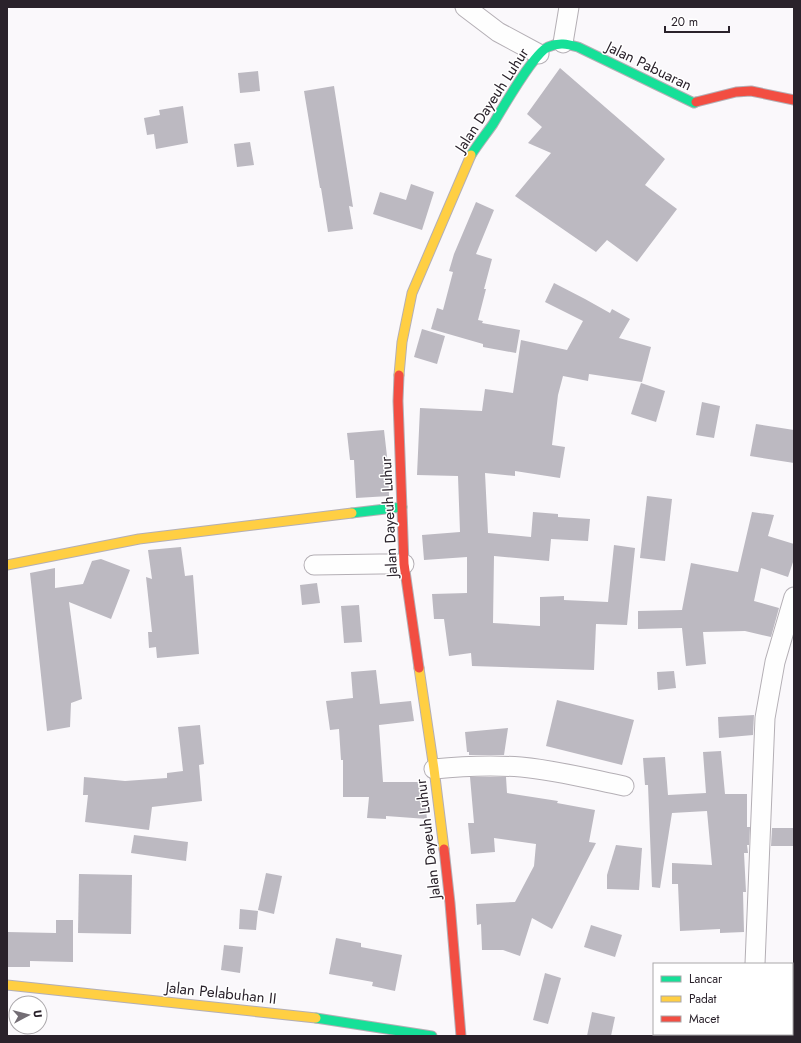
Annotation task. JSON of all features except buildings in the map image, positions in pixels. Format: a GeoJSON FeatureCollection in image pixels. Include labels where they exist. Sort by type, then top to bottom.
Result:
{"type":"FeatureCollection","features":[{"type":"Feature","properties":{"kind":"street"},"geometry":{"type":"LineString","coordinates":[[465,7],[498,32],[539,54]]}},
{"type":"Feature","properties":{"kind":"street"},"geometry":{"type":"LineString","coordinates":[[563,43],[569,7]]}},
{"type":"Feature","properties":{"kind":"street","name":"Jalan Dayeuh Luhur"},"geometry":{"type":"LineString","coordinates":[[461,1036],[450,903],[434,769],[404,564],[398,401],[399,364],[412,293],[471,155],[539,54],[547,47],[563,43]]}},
{"type":"Feature","properties":{"kind":"street","name":"Jalan Pabuaran"},"geometry":{"type":"LineString","coordinates":[[563,43],[578,47],[694,103],[736,92],[751,91],[794,100]]}},
{"type":"Feature","properties":{"kind":"street"},"geometry":{"type":"LineString","coordinates":[[7,565],[139,539],[402,507]]}},
{"type":"Feature","properties":{"kind":"street"},"geometry":{"type":"LineString","coordinates":[[314,565],[404,564]]}},
{"type":"Feature","properties":{"kind":"street"},"geometry":{"type":"LineString","coordinates":[[755,963],[765,718],[775,662],[794,597]]}},
{"type":"Feature","properties":{"kind":"street"},"geometry":{"type":"LineString","coordinates":[[434,769],[484,766],[521,767],[624,786]]}},
{"type":"Feature","properties":{"kind":"street","name":"Jalan Pelabuhan II"},"geometry":{"type":"LineString","coordinates":[[7,985],[305,1016],[432,1036]]}},
{"type":"Feature","properties":{"kind":"traffic: fast"},"geometry":{"type":"LineString","coordinates":[[471,155],[535,59],[542,51],[556,44],[567,44],[578,47],[694,103],[696,102]]}},
{"type":"Feature","properties":{"kind":"traffic: fast"},"geometry":{"type":"LineString","coordinates":[[352,513],[402,507]]}},
{"type":"Feature","properties":{"kind":"traffic: fast"},"geometry":{"type":"LineString","coordinates":[[316,1018],[432,1036]]}},
{"type":"Feature","properties":{"kind":"traffic: slow"},"geometry":{"type":"LineString","coordinates":[[399,375],[402,342],[412,293],[471,155]]}},
{"type":"Feature","properties":{"kind":"traffic: slow"},"geometry":{"type":"LineString","coordinates":[[7,565],[139,539],[352,513]]}},
{"type":"Feature","properties":{"kind":"traffic: slow"},"geometry":{"type":"LineString","coordinates":[[419,668],[444,849]]}},
{"type":"Feature","properties":{"kind":"traffic: slow"},"geometry":{"type":"LineString","coordinates":[[7,985],[316,1018]]}},
{"type":"Feature","properties":{"kind":"traffic: jam"},"geometry":{"type":"LineString","coordinates":[[696,102],[736,92],[751,91],[794,100]]}},
{"type":"Feature","properties":{"kind":"traffic: jam"},"geometry":{"type":"LineString","coordinates":[[399,375],[398,401],[404,564],[419,668]]}},
{"type":"Feature","properties":{"kind":"traffic: jam"},"geometry":{"type":"LineString","coordinates":[[444,849],[461,1036]]}}]}
